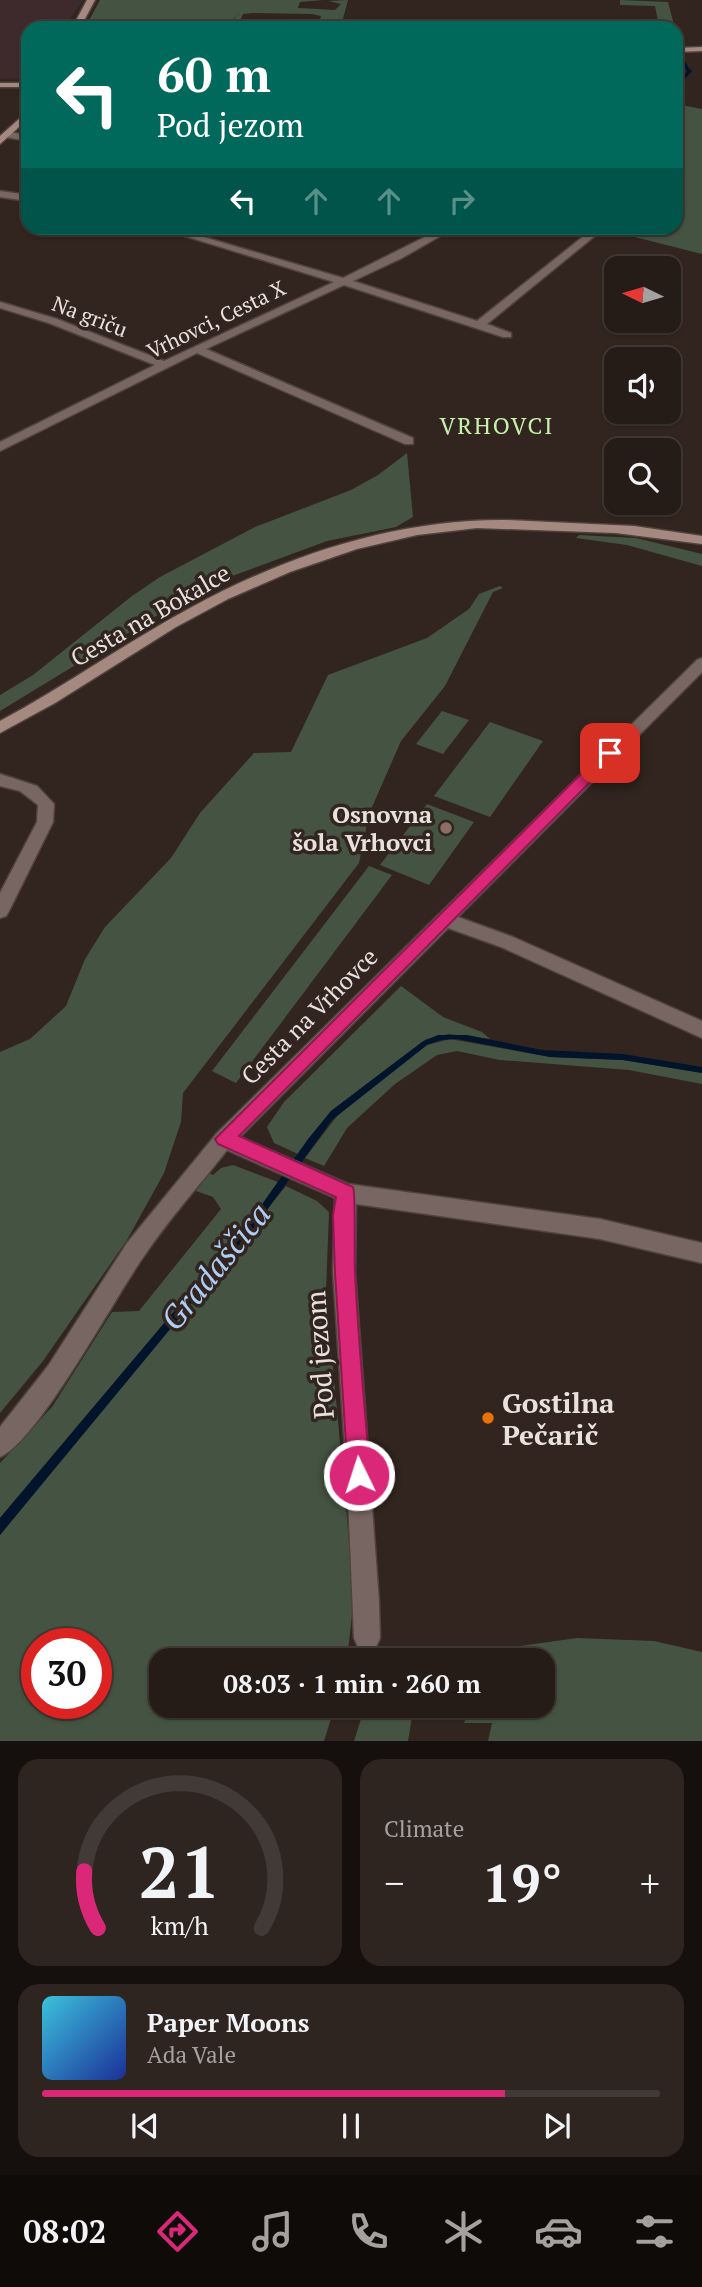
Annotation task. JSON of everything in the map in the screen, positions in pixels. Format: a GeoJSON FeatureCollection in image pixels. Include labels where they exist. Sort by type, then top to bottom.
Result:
{"type":"FeatureCollection","features":[{"type":"Feature","properties":{"kind":"street"},"geometry":{"type":"LineString","coordinates":[[80,21],[91,0]]}},
{"type":"Feature","properties":{"kind":"street"},"geometry":{"type":"LineString","coordinates":[[683,50],[702,49]]}},
{"type":"Feature","properties":{"kind":"street"},"geometry":{"type":"LineString","coordinates":[[0,85],[21,85]]}},
{"type":"Feature","properties":{"kind":"street"},"geometry":{"type":"LineString","coordinates":[[4,138],[21,121]]}},
{"type":"Feature","properties":{"kind":"street"},"geometry":{"type":"LineString","coordinates":[[0,194],[21,197]]}},
{"type":"Feature","properties":{"kind":"street"},"geometry":{"type":"LineString","coordinates":[[188,235],[343,281],[507,335]]}},
{"type":"Feature","properties":{"kind":"street","name":"Vrhovci, Cesta X"},"geometry":{"type":"LineString","coordinates":[[0,447],[197,349],[438,235]]}},
{"type":"Feature","properties":{"kind":"street"},"geometry":{"type":"LineString","coordinates":[[479,325],[591,235]]}},
{"type":"Feature","properties":{"kind":"street","name":"Na griču"},"geometry":{"type":"LineString","coordinates":[[0,305],[53,321],[165,365]]}},
{"type":"Feature","properties":{"kind":"street"},"geometry":{"type":"LineString","coordinates":[[197,349],[409,441]]}},
{"type":"Feature","properties":{"kind":"street","name":"Cesta na Bokalce"},"geometry":{"type":"LineString","coordinates":[[0,728],[42,705],[174,622],[235,590],[317,558],[384,539],[447,527],[515,524],[638,530],[702,540]]}},
{"type":"Feature","properties":{"kind":"street","name":"Cesta na Vrhovce"},"geometry":{"type":"LineString","coordinates":[[0,1445],[30,1412],[135,1250],[224,1139],[701,665]]}},
{"type":"Feature","properties":{"kind":"street"},"geometry":{"type":"LineString","coordinates":[[0,780],[23,784],[37,793],[46,804],[45,822],[0,911]]}},
{"type":"Feature","properties":{"kind":"street"},"geometry":{"type":"LineString","coordinates":[[443,919],[507,942],[702,1030]]}},
{"type":"Feature","properties":{"kind":"street"},"geometry":{"type":"LineString","coordinates":[[224,1139],[346,1193],[600,1229],[702,1254]]}},
{"type":"Feature","properties":{"kind":"street","name":"Pod jezom"},"geometry":{"type":"LineString","coordinates":[[346,1193],[343,1215],[345,1273],[366,1564],[367,1638]]}},
{"type":"Feature","properties":{"kind":"shaded area"},"geometry":{"type":"Polygon","coordinates":[[[0,0],[83,0],[69,21],[21,21],[21,78],[0,79],[0,0]]]}},
{"type":"Feature","properties":{"kind":"green space"},"geometry":{"type":"Polygon","coordinates":[[[100,0],[323,0],[300,2],[298,8],[335,10],[341,4],[328,1],[348,0],[342,21],[320,21],[321,16],[312,14],[253,13],[243,14],[240,21],[232,21],[240,13],[231,21],[89,21],[100,0]]]}},
{"type":"Feature","properties":{"kind":"green space"},"geometry":{"type":"Polygon","coordinates":[[[620,0],[668,2],[673,21],[658,21],[655,6],[620,5],[620,0]]]}},
{"type":"Feature","properties":{"kind":"green space"},"geometry":{"type":"Polygon","coordinates":[[[683,105],[702,109],[702,254],[627,235],[683,235],[683,105]]]}},
{"type":"Feature","properties":{"kind":"green space"},"geometry":{"type":"Polygon","coordinates":[[[407,453],[413,517],[396,527],[327,541],[227,578],[156,616],[0,711],[0,695],[33,675],[160,577],[255,527],[351,490],[378,475],[407,453]]]}},
{"type":"Feature","properties":{"kind":"green space"},"geometry":{"type":"Polygon","coordinates":[[[579,535],[636,538],[702,554],[702,566],[627,545],[576,538],[579,535]]]}},
{"type":"Feature","properties":{"kind":"green space"},"geometry":{"type":"Polygon","coordinates":[[[500,586],[503,588],[493,592],[445,686],[401,741],[369,814],[359,863],[183,1093],[181,1122],[164,1173],[127,1240],[43,1361],[0,1413],[0,1052],[30,1039],[66,1006],[85,959],[105,927],[171,858],[200,813],[254,753],[291,752],[328,675],[427,638],[469,609],[479,594],[500,586]]]}},
{"type":"Feature","properties":{"kind":"green space"},"geometry":{"type":"Polygon","coordinates":[[[442,711],[469,720],[443,754],[416,744],[442,711]]]}},
{"type":"Feature","properties":{"kind":"green space"},"geometry":{"type":"Polygon","coordinates":[[[490,722],[543,741],[490,817],[434,796],[490,722]]]}},
{"type":"Feature","properties":{"kind":"green space"},"geometry":{"type":"Polygon","coordinates":[[[427,804],[474,822],[429,885],[380,865],[427,804]]]}},
{"type":"Feature","properties":{"kind":"green space"},"geometry":{"type":"Polygon","coordinates":[[[369,866],[392,875],[236,1083],[212,1071],[369,866]]]}},
{"type":"Feature","properties":{"kind":"green space"},"geometry":{"type":"Polygon","coordinates":[[[401,986],[443,1017],[482,1032],[490,1039],[449,1034],[426,1039],[331,1111],[298,1154],[274,1143],[267,1127],[284,1102],[401,986]]]}},
{"type":"Feature","properties":{"kind":"green space"},"geometry":{"type":"Polygon","coordinates":[[[450,1039],[550,1057],[623,1060],[702,1073],[702,1084],[629,1070],[500,1060],[457,1051],[437,1055],[395,1084],[347,1128],[324,1166],[305,1158],[340,1112],[427,1045],[450,1039]]]}},
{"type":"Feature","properties":{"kind":"green space"},"geometry":{"type":"Polygon","coordinates":[[[233,1165],[278,1182],[251,1220],[0,1518],[0,1463],[52,1407],[112,1312],[139,1311],[221,1209],[213,1197],[196,1191],[209,1173],[213,1175],[221,1168],[233,1165]]]}},
{"type":"Feature","properties":{"kind":"green space"},"geometry":{"type":"Polygon","coordinates":[[[286,1186],[317,1201],[329,1212],[326,1290],[354,1596],[348,1648],[149,1648],[149,1718],[331,1718],[324,1741],[0,1741],[0,1535],[286,1186]]]}},
{"type":"Feature","properties":{"kind":"green space"},"geometry":{"type":"Polygon","coordinates":[[[577,1638],[654,1641],[702,1652],[702,1741],[488,1741],[492,1723],[464,1723],[466,1718],[555,1718],[555,1648],[506,1648],[577,1638]]]}},
{"type":"Feature","properties":{"kind":"green space"},"geometry":{"type":"Polygon","coordinates":[[[361,1718],[412,1718],[408,1741],[354,1741],[361,1718]]]}},
{"type":"Feature","properties":{"kind":"water","name":"Gradaščica"},"geometry":{"type":"Polygon","coordinates":[[[438,1035],[467,1035],[542,1050],[623,1054],[702,1067],[702,1073],[623,1060],[550,1057],[457,1039],[441,1040],[427,1045],[332,1120],[257,1224],[0,1535],[0,1518],[251,1220],[331,1111],[422,1042],[438,1035]]]}},
{"type":"Feature","properties":{"kind":"waterway"},"geometry":{"type":"LineString","coordinates":[[683,61],[688,70]]}},
{"type":"Feature","properties":{"kind":"waterway"},"geometry":{"type":"LineString","coordinates":[[683,78],[690,71]]}},
{"type":"Feature","properties":{"kind":"place","name":"Osnovna šola Vrhovci"},"geometry":{"type":"Point","coordinates":[446,828]}},
{"type":"Feature","properties":{"kind":"place","name":"Gostilna Pečarič"},"geometry":{"type":"Point","coordinates":[488,1418]}},
{"type":"Feature","properties":{"kind":"district","name":"VRHOVCI"},"geometry":{"type":"Point","coordinates":[497,425]}},
{"type":"Feature","properties":{"kind":"route"},"geometry":{"type":"LineString","coordinates":[[359,1475],[345,1273],[343,1215],[346,1193],[224,1139],[610,753]]}}]}
